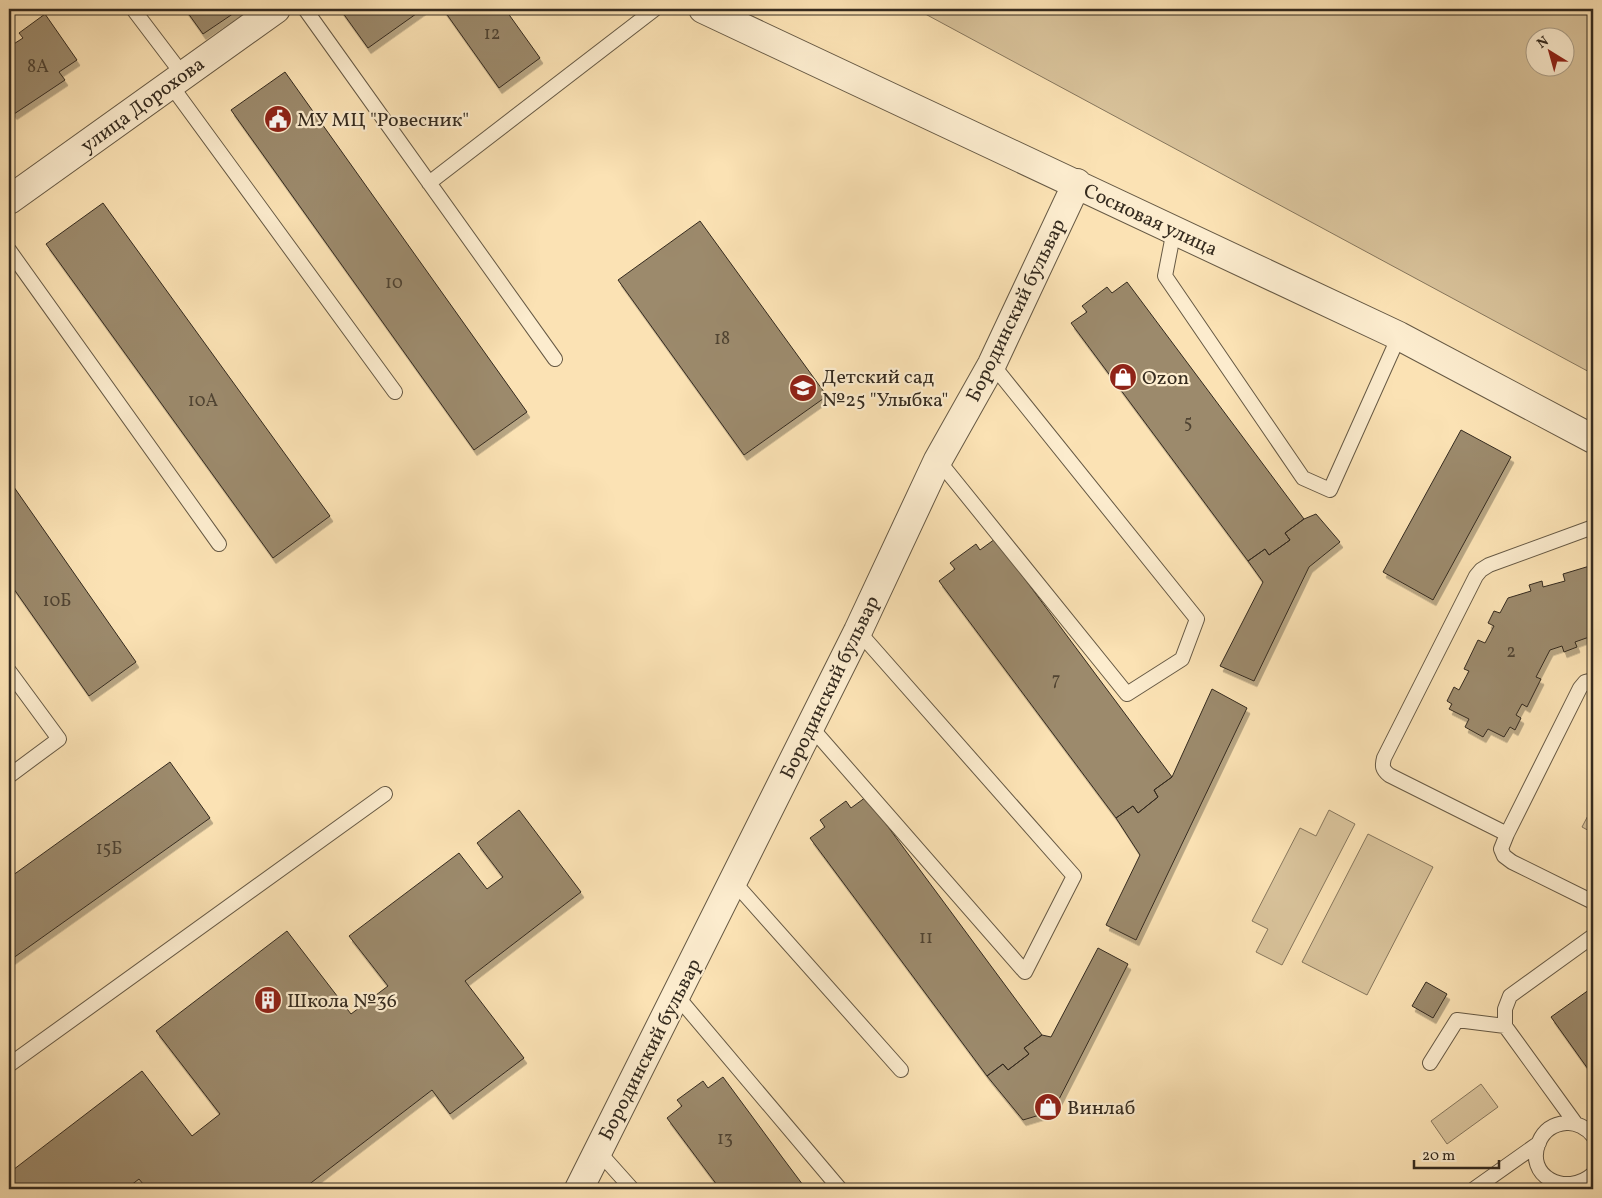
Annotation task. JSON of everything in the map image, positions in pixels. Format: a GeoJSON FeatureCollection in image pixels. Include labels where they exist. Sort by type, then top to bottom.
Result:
{"type":"FeatureCollection","features":[{"type":"Feature","properties":{"kind":"street","name":"Сосновая улица"},"geometry":{"type":"LineString","coordinates":[[703,9],[1399,336],[1593,439]]}},
{"type":"Feature","properties":{"kind":"street","name":"улица Дорохова"},"geometry":{"type":"LineString","coordinates":[[9,200],[269,11]]}},
{"type":"Feature","properties":{"kind":"street","name":"Бородинский бульвар"},"geometry":{"type":"LineString","coordinates":[[579,1189],[858,631],[938,460],[992,364],[1076,183]]}},
{"type":"Feature","properties":{"kind":"lane"},"geometry":{"type":"LineString","coordinates":[[133,9],[177,79],[395,392]]}},
{"type":"Feature","properties":{"kind":"lane"},"geometry":{"type":"LineString","coordinates":[[305,9],[555,359]]}},
{"type":"Feature","properties":{"kind":"lane"},"geometry":{"type":"LineString","coordinates":[[429,184],[655,9]]}},
{"type":"Feature","properties":{"kind":"lane"},"geometry":{"type":"LineString","coordinates":[[1174,230],[1165,276],[1303,478],[1330,490],[1399,336]]}},
{"type":"Feature","properties":{"kind":"lane"},"geometry":{"type":"LineString","coordinates":[[9,250],[219,544]]}},
{"type":"Feature","properties":{"kind":"lane"},"geometry":{"type":"LineString","coordinates":[[938,460],[1127,694],[1182,659],[1197,619],[992,364]]}},
{"type":"Feature","properties":{"kind":"lane"},"geometry":{"type":"LineString","coordinates":[[1507,834],[1388,775],[1382,765],[1471,584],[1481,570],[1489,565],[1593,527]]}},
{"type":"Feature","properties":{"kind":"lane"},"geometry":{"type":"LineString","coordinates":[[810,726],[1025,972],[1074,876],[858,631]]}},
{"type":"Feature","properties":{"kind":"lane"},"geometry":{"type":"LineString","coordinates":[[9,671],[59,739],[9,776]]}},
{"type":"Feature","properties":{"kind":"lane"},"geometry":{"type":"LineString","coordinates":[[1593,680],[1585,682],[1580,688],[1501,849],[1504,856],[1512,862],[1593,902]]}},
{"type":"Feature","properties":{"kind":"lane"},"geometry":{"type":"LineString","coordinates":[[9,1065],[385,794]]}},
{"type":"Feature","properties":{"kind":"lane"},"geometry":{"type":"LineString","coordinates":[[733,881],[901,1070]]}},
{"type":"Feature","properties":{"kind":"lane"},"geometry":{"type":"LineString","coordinates":[[1576,1124],[1505,1026],[1505,1009],[1510,996],[1593,936]]}},
{"type":"Feature","properties":{"kind":"lane"},"geometry":{"type":"LineString","coordinates":[[676,995],[840,1189]]}},
{"type":"Feature","properties":{"kind":"lane"},"geometry":{"type":"LineString","coordinates":[[1430,1063],[1456,1020],[1505,1026]]}},
{"type":"Feature","properties":{"kind":"lane"},"geometry":{"type":"LineString","coordinates":[[1593,1136],[1576,1124],[1559,1124],[1549,1129],[1541,1137],[1537,1147],[1536,1158],[1539,1169],[1546,1178],[1555,1184],[1566,1187],[1577,1186],[1587,1181],[1593,1174]]}},
{"type":"Feature","properties":{"kind":"lane"},"geometry":{"type":"LineString","coordinates":[[1474,1189],[1539,1143]]}},
{"type":"Feature","properties":{"kind":"lane"},"geometry":{"type":"LineString","coordinates":[[598,1151],[632,1189]]}},
{"type":"Feature","properties":{"kind":"shaded area"},"geometry":{"type":"Polygon","coordinates":[[[916,9],[1593,9],[1593,374],[916,9]]]}},
{"type":"Feature","properties":{"kind":"shaded area"},"geometry":{"type":"Polygon","coordinates":[[[1593,806],[1593,833],[1582,827],[1593,806]]]}},
{"type":"Feature","properties":{"kind":"shaded area"},"geometry":{"type":"Polygon","coordinates":[[[1329,810],[1355,824],[1282,965],[1256,952],[1268,929],[1252,921],[1300,828],[1316,836],[1329,810]]]}},
{"type":"Feature","properties":{"kind":"shaded area"},"geometry":{"type":"Polygon","coordinates":[[[1368,834],[1433,867],[1367,995],[1302,962],[1368,834]]]}},
{"type":"Feature","properties":{"kind":"shaded area"},"geometry":{"type":"Polygon","coordinates":[[[1481,1084],[1498,1107],[1447,1144],[1431,1121],[1481,1084]]]}},
{"type":"Feature","properties":{"kind":"building"},"geometry":{"type":"Polygon","coordinates":[[[185,9],[240,9],[203,34],[185,9]]]}},
{"type":"Feature","properties":{"kind":"building"},"geometry":{"type":"Polygon","coordinates":[[[340,9],[423,9],[368,48],[340,9]]]}},
{"type":"Feature","properties":{"kind":"building"},"geometry":{"type":"Polygon","coordinates":[[[443,9],[505,9],[540,58],[499,88],[443,9]]]}},
{"type":"Feature","properties":{"kind":"building"},"geometry":{"type":"Polygon","coordinates":[[[45,14],[77,60],[59,72],[65,80],[14,114],[9,107],[9,47],[23,38],[19,33],[45,14]]]}},
{"type":"Feature","properties":{"kind":"building"},"geometry":{"type":"Polygon","coordinates":[[[285,72],[527,412],[474,450],[231,110],[285,72]]]}},
{"type":"Feature","properties":{"kind":"building"},"geometry":{"type":"Polygon","coordinates":[[[103,203],[330,516],[273,558],[46,244],[103,203]]]}},
{"type":"Feature","properties":{"kind":"building"},"geometry":{"type":"Polygon","coordinates":[[[700,221],[827,396],[744,455],[618,280],[700,221]]]}},
{"type":"Feature","properties":{"kind":"building"},"geometry":{"type":"Polygon","coordinates":[[[1127,282],[1304,519],[1285,533],[1290,540],[1269,555],[1265,549],[1248,561],[1071,323],[1087,312],[1082,306],[1107,287],[1112,293],[1127,282]]]}},
{"type":"Feature","properties":{"kind":"building"},"geometry":{"type":"Polygon","coordinates":[[[1461,430],[1511,457],[1433,600],[1383,572],[1461,430]]]}},
{"type":"Feature","properties":{"kind":"building"},"geometry":{"type":"Polygon","coordinates":[[[9,480],[136,662],[89,696],[9,582],[9,480]]]}},
{"type":"Feature","properties":{"kind":"building"},"geometry":{"type":"Polygon","coordinates":[[[1316,514],[1340,542],[1309,567],[1254,681],[1220,666],[1263,582],[1248,561],[1265,549],[1269,555],[1290,540],[1285,533],[1304,519],[1316,514]]]}},
{"type":"Feature","properties":{"kind":"building"},"geometry":{"type":"Polygon","coordinates":[[[995,539],[1172,777],[1154,790],[1158,797],[1138,813],[1133,806],[1116,818],[939,581],[955,569],[950,563],[976,544],[980,550],[995,539]]]}},
{"type":"Feature","properties":{"kind":"building"},"geometry":{"type":"Polygon","coordinates":[[[1593,565],[1593,641],[1592,636],[1575,642],[1577,647],[1564,652],[1562,646],[1550,650],[1536,677],[1541,679],[1527,707],[1522,704],[1516,715],[1521,718],[1515,730],[1510,727],[1504,737],[1488,729],[1483,737],[1465,727],[1469,719],[1449,709],[1452,704],[1447,701],[1454,687],[1459,690],[1469,671],[1464,669],[1478,640],[1485,643],[1494,626],[1488,623],[1494,611],[1500,613],[1508,598],[1531,591],[1529,585],[1542,581],[1543,587],[1565,581],[1563,574],[1593,565]]]}},
{"type":"Feature","properties":{"kind":"building"},"geometry":{"type":"Polygon","coordinates":[[[1212,689],[1247,708],[1136,940],[1106,925],[1140,855],[1116,818],[1133,806],[1138,813],[1158,797],[1154,790],[1172,777],[1212,689]]]}},
{"type":"Feature","properties":{"kind":"building"},"geometry":{"type":"Polygon","coordinates":[[[170,762],[210,818],[9,961],[9,878],[170,762]]]}},
{"type":"Feature","properties":{"kind":"building"},"geometry":{"type":"Polygon","coordinates":[[[866,797],[1042,1035],[1024,1048],[1029,1054],[1008,1070],[1003,1064],[987,1076],[810,838],[825,827],[820,820],[846,801],[851,808],[866,797]]]}},
{"type":"Feature","properties":{"kind":"building","name":"Школа №36"},"geometry":{"type":"Polygon","coordinates":[[[519,810],[581,892],[465,981],[524,1058],[450,1114],[432,1090],[303,1189],[147,1189],[139,1179],[126,1189],[9,1189],[9,1173],[142,1071],[192,1136],[220,1114],[156,1031],[287,931],[351,1014],[388,986],[349,936],[459,853],[487,889],[503,877],[477,843],[519,810]]]}},
{"type":"Feature","properties":{"kind":"building"},"geometry":{"type":"Polygon","coordinates":[[[1098,948],[1128,964],[1053,1111],[1023,1120],[987,1076],[1003,1064],[1008,1070],[1029,1054],[1024,1048],[1042,1035],[1051,1037],[1098,948]]]}},
{"type":"Feature","properties":{"kind":"building"},"geometry":{"type":"Polygon","coordinates":[[[1426,982],[1447,994],[1433,1018],[1412,1006],[1426,982]]]}},
{"type":"Feature","properties":{"kind":"building"},"geometry":{"type":"Polygon","coordinates":[[[1593,987],[1593,1076],[1551,1017],[1593,987]]]}},
{"type":"Feature","properties":{"kind":"building"},"geometry":{"type":"Polygon","coordinates":[[[723,1077],[806,1189],[720,1189],[667,1118],[682,1106],[677,1100],[703,1081],[708,1088],[723,1077]]]}},
{"type":"Feature","properties":{"kind":"place","name":"МУ МЦ \"Ровесник\""},"geometry":{"type":"Point","coordinates":[278,119]}},
{"type":"Feature","properties":{"kind":"place","name":"Ozon"},"geometry":{"type":"Point","coordinates":[1123,377]}},
{"type":"Feature","properties":{"kind":"place","name":"Детский сад №25 \"Улыбка\""},"geometry":{"type":"Point","coordinates":[803,388]}},
{"type":"Feature","properties":{"kind":"place","name":"Школа №36"},"geometry":{"type":"Point","coordinates":[268,1000]}},
{"type":"Feature","properties":{"kind":"place","name":"Винлаб"},"geometry":{"type":"Point","coordinates":[1048,1107]}}]}
